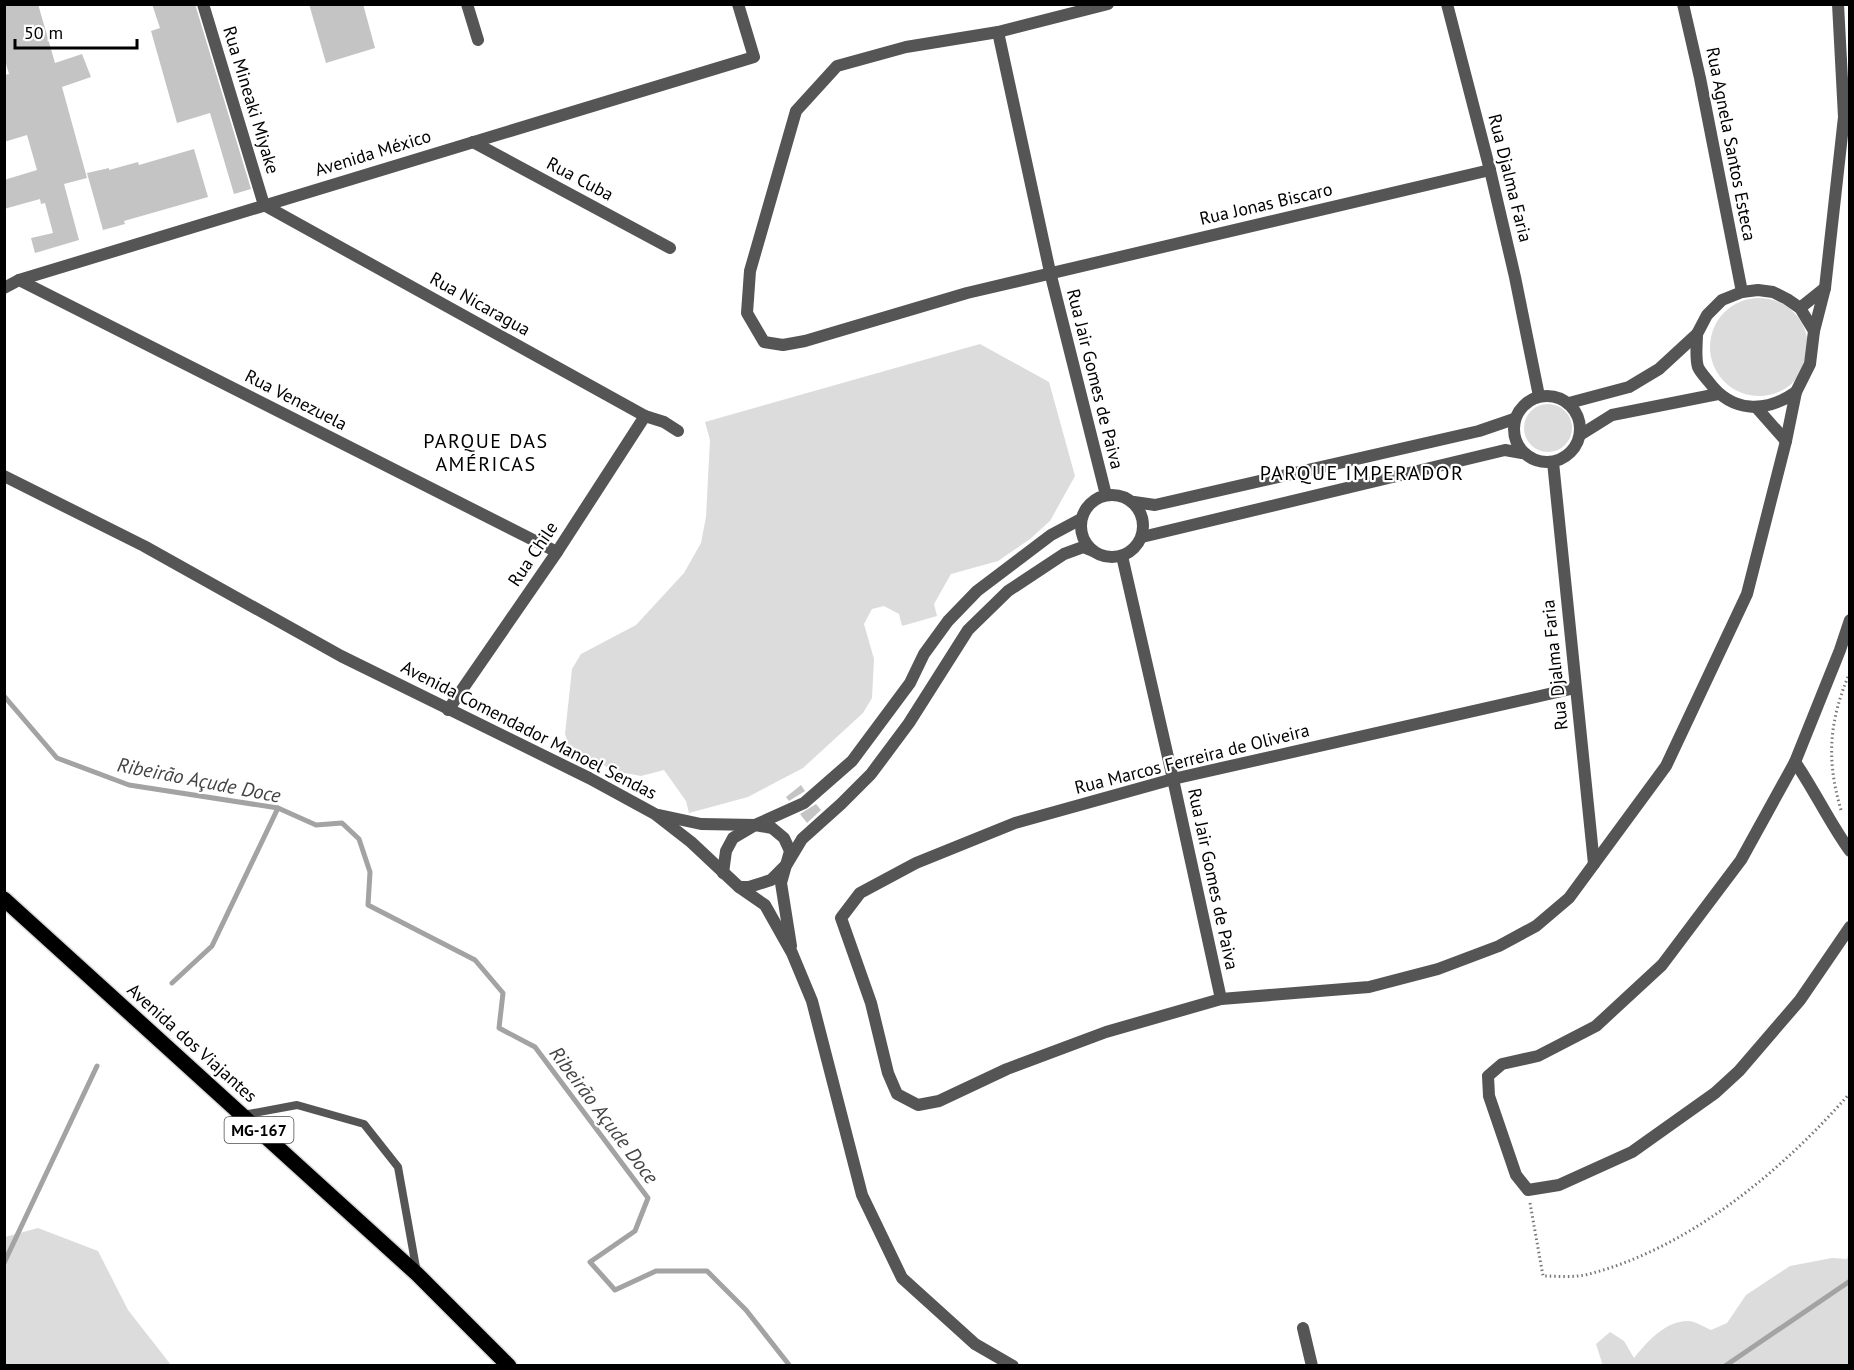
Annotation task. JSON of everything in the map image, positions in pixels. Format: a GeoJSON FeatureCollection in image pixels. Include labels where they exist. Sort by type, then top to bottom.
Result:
{"type":"FeatureCollection","features":[{"type":"Feature","properties":{"kind":"main road","name":"Avenida dos Viajantes"},"geometry":{"type":"LineString","coordinates":[[4,899],[417,1274],[509,1365]]}},
{"type":"Feature","properties":{"kind":"street","name":"Rua Mineaki Miyake"},"geometry":{"type":"LineString","coordinates":[[204,4],[264,205]]}},
{"type":"Feature","properties":{"kind":"street"},"geometry":{"type":"LineString","coordinates":[[467,4],[478,40]]}},
{"type":"Feature","properties":{"kind":"street","name":"Avenida México"},"geometry":{"type":"LineString","coordinates":[[4,288],[19,280],[754,57],[738,4]]}},
{"type":"Feature","properties":{"kind":"street"},"geometry":{"type":"LineString","coordinates":[[1050,272],[998,32],[1108,4]]}},
{"type":"Feature","properties":{"kind":"street","name":"Rua Djalma Faria"},"geometry":{"type":"LineString","coordinates":[[1447,4],[1490,170],[1539,396]]}},
{"type":"Feature","properties":{"kind":"street","name":"Rua Agnela Santos Esteca"},"geometry":{"type":"LineString","coordinates":[[1683,4],[1700,78],[1742,292]]}},
{"type":"Feature","properties":{"kind":"street"},"geometry":{"type":"LineString","coordinates":[[1221,999],[1369,987],[1438,969],[1499,946],[1536,926],[1569,898],[1666,766],[1747,594],[1786,441],[1796,392],[1810,364],[1814,331],[1825,288],[1844,117],[1838,4]]}},
{"type":"Feature","properties":{"kind":"street","name":"Rua Jonas Biscaro"},"geometry":{"type":"LineString","coordinates":[[998,32],[906,48],[837,66],[796,111],[750,271],[747,313],[764,342],[783,345],[805,341],[967,293],[1050,272],[1490,170]]}},
{"type":"Feature","properties":{"kind":"street","name":"Rua Cuba"},"geometry":{"type":"LineString","coordinates":[[473,142],[670,248]]}},
{"type":"Feature","properties":{"kind":"street","name":"Rua Nicaragua"},"geometry":{"type":"LineString","coordinates":[[264,205],[645,416],[664,422],[678,431]]}},
{"type":"Feature","properties":{"kind":"street","name":"Rua Jair Gomes de Paiva"},"geometry":{"type":"LineString","coordinates":[[1050,272],[1106,495]]}},
{"type":"Feature","properties":{"kind":"street","name":"Rua Venezuela"},"geometry":{"type":"LineString","coordinates":[[19,280],[557,552]]}},
{"type":"Feature","properties":{"kind":"street"},"geometry":{"type":"LineString","coordinates":[[1800,308],[1825,288]]}},
{"type":"Feature","properties":{"kind":"street"},"geometry":{"type":"LineString","coordinates":[[1569,402],[1629,387],[1659,369],[1697,334],[1707,315],[1722,300],[1742,292],[1758,290],[1773,292],[1787,299],[1800,308],[1814,331]]}},
{"type":"Feature","properties":{"kind":"street"},"geometry":{"type":"LineString","coordinates":[[1697,334],[1698,367],[1718,394],[1736,404],[1756,407],[1784,400],[1796,392]]}},
{"type":"Feature","properties":{"kind":"street"},"geometry":{"type":"LineString","coordinates":[[1142,537],[1505,450],[1522,453],[1537,462],[1553,462],[1570,453],[1580,435],[1612,414],[1718,394]]}},
{"type":"Feature","properties":{"kind":"street"},"geometry":{"type":"LineString","coordinates":[[1522,453],[1513,436],[1514,419],[1522,406],[1539,396],[1553,395],[1569,402],[1579,418],[1580,435]]}},
{"type":"Feature","properties":{"kind":"street"},"geometry":{"type":"LineString","coordinates":[[1756,407],[1786,441]]}},
{"type":"Feature","properties":{"kind":"street","name":"Rua Chile"},"geometry":{"type":"LineString","coordinates":[[448,710],[557,552],[645,416]]}},
{"type":"Feature","properties":{"kind":"street"},"geometry":{"type":"LineString","coordinates":[[1093,551],[1082,536],[1082,519],[1090,503],[1106,495],[1121,495],[1134,502],[1155,505],[1479,431],[1514,419]]}},
{"type":"Feature","properties":{"kind":"street","name":"Rua Djalma Faria"},"geometry":{"type":"LineString","coordinates":[[1553,462],[1594,864]]}},
{"type":"Feature","properties":{"kind":"street","name":"Avenida Comendador Manoel Sendas"},"geometry":{"type":"LineString","coordinates":[[4,476],[144,546],[341,656],[589,778],[655,814],[691,842],[723,873],[765,905],[792,953],[812,1001],[862,1196],[902,1278],[975,1344],[1013,1365]]}},
{"type":"Feature","properties":{"kind":"street"},"geometry":{"type":"LineString","coordinates":[[739,886],[749,887],[771,880],[787,864],[802,839],[871,774],[909,723],[968,630],[1008,591],[1064,554],[1083,547],[1107,557],[1122,556],[1134,549],[1142,537],[1143,518],[1134,502]]}},
{"type":"Feature","properties":{"kind":"street"},"geometry":{"type":"LineString","coordinates":[[723,873],[726,851],[733,838],[804,802],[852,761],[910,682],[924,654],[948,621],[977,591],[1051,535],[1082,519]]}},
{"type":"Feature","properties":{"kind":"street","name":"Rua Jair Gomes de Paiva"},"geometry":{"type":"LineString","coordinates":[[1122,556],[1221,999]]}},
{"type":"Feature","properties":{"kind":"street"},"geometry":{"type":"LineString","coordinates":[[1850,620],[1795,762],[1741,860],[1662,965],[1596,1026],[1538,1056],[1502,1064],[1488,1076],[1489,1096],[1515,1175],[1528,1190],[1559,1185],[1632,1152],[1715,1093],[1739,1071],[1800,1000],[1850,927]]}},
{"type":"Feature","properties":{"kind":"street","name":"Rua Marcos Ferreira de Oliveira"},"geometry":{"type":"LineString","coordinates":[[1221,999],[1106,1032],[1007,1069],[939,1101],[918,1105],[897,1094],[888,1073],[871,1003],[841,918],[860,893],[916,863],[1015,823],[1173,779],[1575,688]]}},
{"type":"Feature","properties":{"kind":"street"},"geometry":{"type":"LineString","coordinates":[[1795,762],[1810,783],[1832,826],[1850,851]]}},
{"type":"Feature","properties":{"kind":"street"},"geometry":{"type":"LineString","coordinates":[[655,814],[701,824],[755,825],[772,828],[784,838],[790,851],[781,883],[792,953]]}},
{"type":"Feature","properties":{"kind":"street"},"geometry":{"type":"LineString","coordinates":[[1303,1328],[1312,1365]]}},
{"type":"Feature","properties":{"kind":"lane"},"geometry":{"type":"LineString","coordinates":[[242,1115],[297,1105],[364,1124],[398,1167],[417,1274]]}},
{"type":"Feature","properties":{"kind":"path"},"geometry":{"type":"LineString","coordinates":[[1842,811],[1832,773],[1831,738],[1836,707],[1850,672]]}},
{"type":"Feature","properties":{"kind":"path"},"geometry":{"type":"LineString","coordinates":[[1528,1190],[1543,1276],[1587,1275],[1682,1235],[1730,1204],[1804,1141],[1850,1093]]}},
{"type":"Feature","properties":{"kind":"shaded area"},"geometry":{"type":"Polygon","coordinates":[[[1759,298],[1778,302],[1794,312],[1804,328],[1808,347],[1804,366],[1794,382],[1778,392],[1759,396],[1740,392],[1724,382],[1714,366],[1710,347],[1714,328],[1724,312],[1740,302],[1759,298]]]}},
{"type":"Feature","properties":{"kind":"shaded area"},"geometry":{"type":"Polygon","coordinates":[[[980,344],[1049,382],[1075,476],[1050,521],[1030,539],[998,561],[951,574],[934,604],[937,616],[902,626],[899,614],[884,606],[872,609],[864,624],[874,659],[872,698],[863,713],[803,768],[748,797],[689,813],[686,801],[664,770],[641,776],[614,771],[569,746],[565,734],[572,669],[581,654],[636,625],[684,573],[701,543],[706,517],[710,440],[705,422],[980,344]]]}},
{"type":"Feature","properties":{"kind":"shaded area"},"geometry":{"type":"Polygon","coordinates":[[[1548,404],[1565,411],[1572,428],[1565,445],[1548,452],[1531,445],[1524,428],[1531,411],[1548,404]]]}},
{"type":"Feature","properties":{"kind":"shaded area"},"geometry":{"type":"Polygon","coordinates":[[[38,1228],[98,1251],[128,1310],[171,1365],[5,1365],[5,1237],[38,1228]]]}},
{"type":"Feature","properties":{"kind":"shaded area"},"geometry":{"type":"Polygon","coordinates":[[[1849,1252],[1849,1365],[1603,1366],[1596,1344],[1610,1332],[1624,1341],[1634,1358],[1664,1328],[1691,1321],[1711,1330],[1727,1323],[1746,1295],[1790,1266],[1832,1258],[1847,1259],[1849,1252]]]}},
{"type":"Feature","properties":{"kind":"building"},"geometry":{"type":"Polygon","coordinates":[[[4,4],[38,4],[55,63],[82,54],[91,77],[62,87],[87,178],[64,184],[79,240],[35,253],[31,238],[53,233],[45,203],[41,204],[40,199],[4,209],[4,180],[37,170],[27,135],[4,142],[4,75],[9,74],[4,57],[4,4]]]}},
{"type":"Feature","properties":{"kind":"building"},"geometry":{"type":"Polygon","coordinates":[[[152,4],[195,4],[251,189],[234,194],[210,113],[177,123],[151,31],[160,28],[152,4]]]}},
{"type":"Feature","properties":{"kind":"building"},"geometry":{"type":"Polygon","coordinates":[[[309,4],[363,4],[375,48],[326,63],[309,4]]]}},
{"type":"Feature","properties":{"kind":"building"},"geometry":{"type":"Polygon","coordinates":[[[194,149],[208,197],[124,221],[125,224],[103,230],[87,173],[138,162],[139,165],[194,149]]]}},
{"type":"Feature","properties":{"kind":"building"},"geometry":{"type":"Polygon","coordinates":[[[801,785],[805,791],[789,801],[786,797],[801,785]]]}},
{"type":"Feature","properties":{"kind":"building"},"geometry":{"type":"Polygon","coordinates":[[[816,804],[821,810],[807,823],[800,814],[816,804]]]}},
{"type":"Feature","properties":{"kind":"waterway","name":"Ribeirão Açude Doce"},"geometry":{"type":"LineString","coordinates":[[4,696],[57,758],[129,785],[278,808],[316,825],[342,823],[359,839],[370,872],[368,905],[475,960],[503,993],[499,1028],[535,1047],[648,1198],[635,1231],[590,1262],[615,1290],[656,1271],[707,1271],[746,1310],[790,1366]]}},
{"type":"Feature","properties":{"kind":"waterway"},"geometry":{"type":"LineString","coordinates":[[172,983],[212,946],[278,808]]}},
{"type":"Feature","properties":{"kind":"waterway"},"geometry":{"type":"LineString","coordinates":[[4,1263],[97,1066]]}},
{"type":"Feature","properties":{"kind":"waterway"},"geometry":{"type":"LineString","coordinates":[[1725,1366],[1850,1281]]}},
{"type":"Feature","properties":{"kind":"district","name":"PARQUE DAS AMÉRICAS"},"geometry":{"type":"Point","coordinates":[486,452]}},
{"type":"Feature","properties":{"kind":"district","name":"PARQUE IMPERADOR"},"geometry":{"type":"Point","coordinates":[1362,473]}}]}
